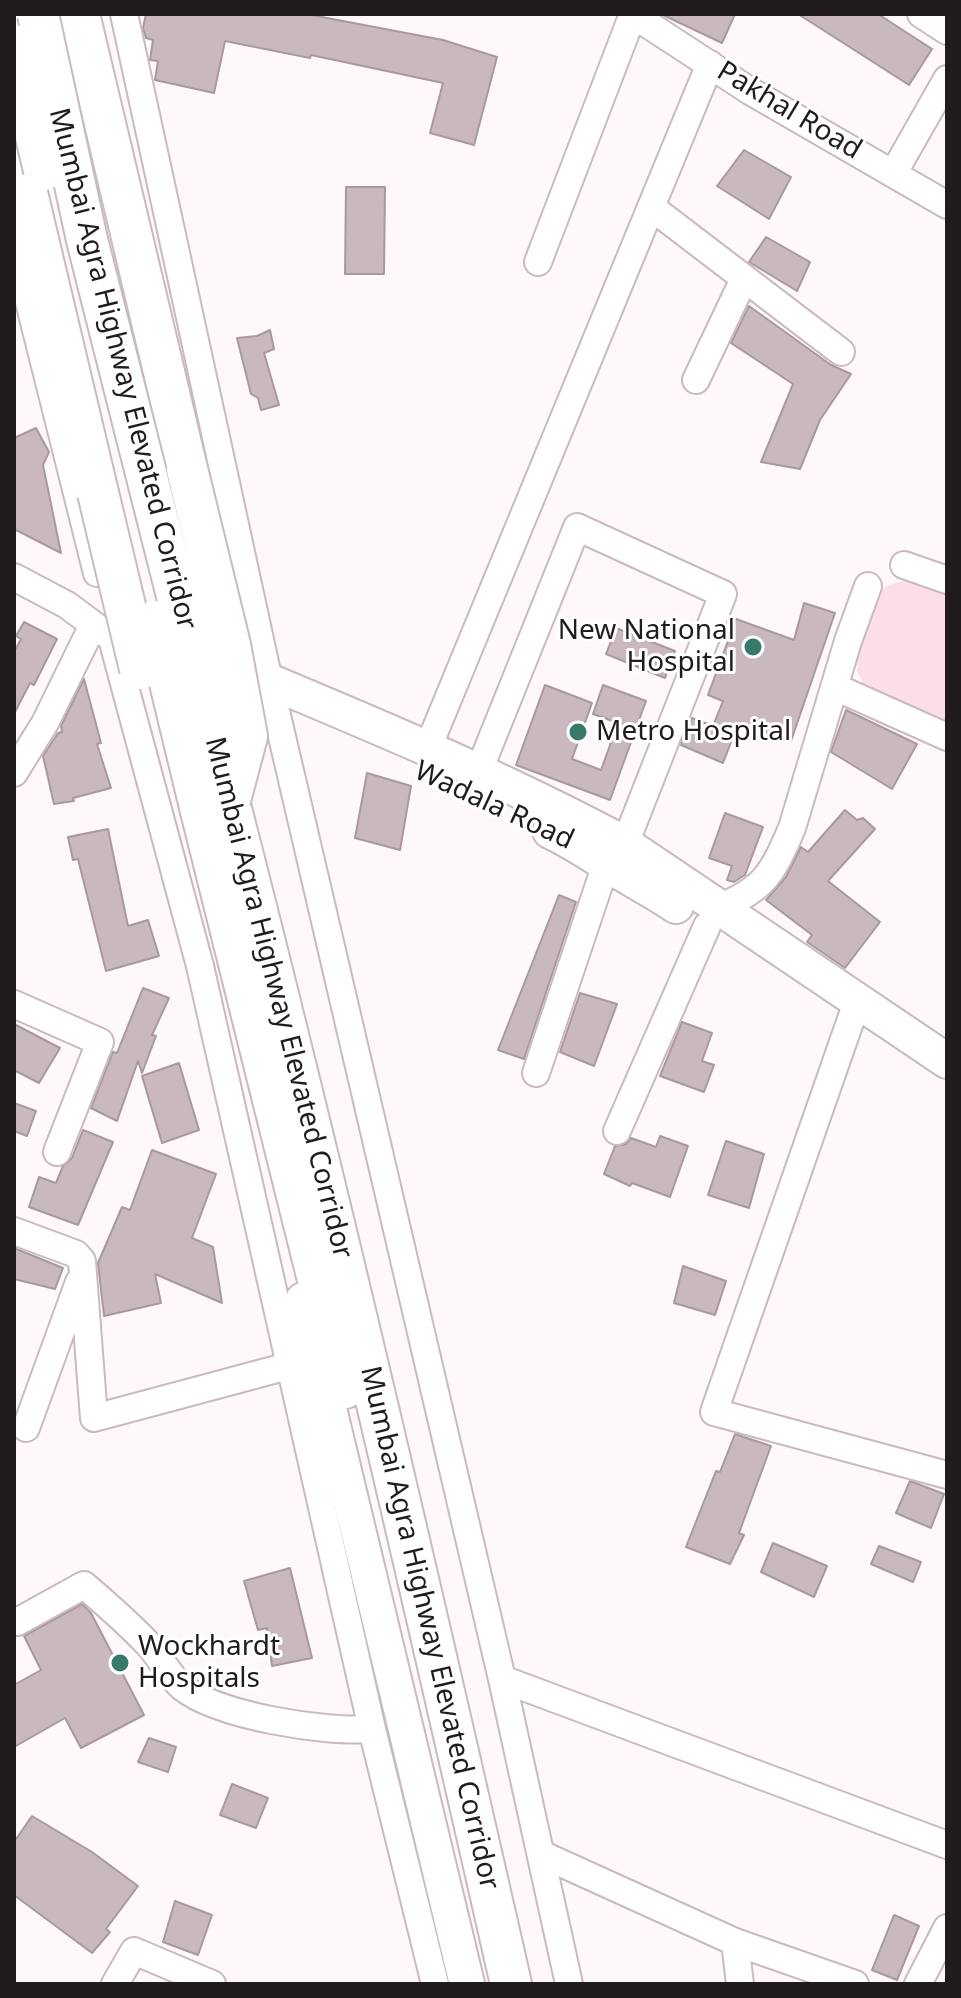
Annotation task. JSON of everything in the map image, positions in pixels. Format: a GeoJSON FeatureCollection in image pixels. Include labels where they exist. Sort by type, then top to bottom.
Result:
{"type":"FeatureCollection","features":[{"type":"Feature","properties":{"kind":"highway","name":"Mumbai Agra Highway Elevated Corridor"},"geometry":{"type":"LineString","coordinates":[[38,14],[484,1984]]}},
{"type":"Feature","properties":{"kind":"highway"},"geometry":{"type":"LineString","coordinates":[[14,138],[149,706],[165,745],[215,806],[247,736],[230,645],[79,14]]}},
{"type":"Feature","properties":{"kind":"highway","name":"Mumbai Agra Highway Elevated Corridor"},"geometry":{"type":"LineString","coordinates":[[14,45],[215,806],[302,1086],[432,1633],[511,1984]]}},
{"type":"Feature","properties":{"kind":"main road"},"geometry":{"type":"LineString","coordinates":[[62,14],[531,1984]]}},
{"type":"Feature","properties":{"kind":"main road"},"geometry":{"type":"LineString","coordinates":[[14,88],[121,633],[467,1984]]}},
{"type":"Feature","properties":{"kind":"main road"},"geometry":{"type":"LineString","coordinates":[[121,633],[273,696]]}},
{"type":"Feature","properties":{"kind":"main road","name":"Wadala Road"},"geometry":{"type":"LineString","coordinates":[[273,696],[427,750],[581,820],[616,854],[854,1012],[947,1084]]}},
{"type":"Feature","properties":{"kind":"main road","name":"Wadala Road"},"geometry":{"type":"LineString","coordinates":[[273,696],[379,752],[579,844],[616,854]]}},
{"type":"Feature","properties":{"kind":"main road","name":"Wadala Road"},"geometry":{"type":"LineString","coordinates":[[854,1012],[947,1061]]}},
{"type":"Feature","properties":{"kind":"street"},"geometry":{"type":"LineString","coordinates":[[124,14],[273,696],[502,1679],[569,1984]]}},
{"type":"Feature","properties":{"kind":"street"},"geometry":{"type":"LineString","coordinates":[[538,262],[632,14]]}},
{"type":"Feature","properties":{"kind":"street","name":"Pakhal Road"},"geometry":{"type":"LineString","coordinates":[[632,14],[750,91],[947,205]]}},
{"type":"Feature","properties":{"kind":"street"},"geometry":{"type":"LineString","coordinates":[[921,14],[947,31]]}},
{"type":"Feature","properties":{"kind":"street"},"geometry":{"type":"LineString","coordinates":[[427,750],[710,64]]}},
{"type":"Feature","properties":{"kind":"street"},"geometry":{"type":"LineString","coordinates":[[893,174],[947,79]]}},
{"type":"Feature","properties":{"kind":"street"},"geometry":{"type":"LineString","coordinates":[[651,207],[841,352]]}},
{"type":"Feature","properties":{"kind":"street"},"geometry":{"type":"LineString","coordinates":[[14,242],[121,633],[292,1365],[372,1729],[435,1984]]}},
{"type":"Feature","properties":{"kind":"street"},"geometry":{"type":"LineString","coordinates":[[696,380],[744,279]]}},
{"type":"Feature","properties":{"kind":"street"},"geometry":{"type":"LineString","coordinates":[[478,773],[577,527],[723,594],[616,854],[536,1073]]}},
{"type":"Feature","properties":{"kind":"street"},"geometry":{"type":"LineString","coordinates":[[904,565],[947,580]]}},
{"type":"Feature","properties":{"kind":"street"},"geometry":{"type":"LineString","coordinates":[[14,577],[121,633]]}},
{"type":"Feature","properties":{"kind":"street"},"geometry":{"type":"LineString","coordinates":[[617,1131],[713,917],[746,897],[764,881],[779,858],[792,828],[868,586]]}},
{"type":"Feature","properties":{"kind":"street"},"geometry":{"type":"LineString","coordinates":[[14,773],[45,723],[121,633]]}},
{"type":"Feature","properties":{"kind":"street"},"geometry":{"type":"LineString","coordinates":[[835,687],[947,737]]}},
{"type":"Feature","properties":{"kind":"street"},"geometry":{"type":"LineString","coordinates":[[14,1004],[100,1042],[57,1152]]}},
{"type":"Feature","properties":{"kind":"street"},"geometry":{"type":"LineString","coordinates":[[854,1012],[714,1412],[947,1475]]}},
{"type":"Feature","properties":{"kind":"street"},"geometry":{"type":"LineString","coordinates":[[14,1231],[76,1254],[82,1261],[94,1418],[292,1365]]}},
{"type":"Feature","properties":{"kind":"street"},"geometry":{"type":"LineString","coordinates":[[26,1428],[83,1271]]}},
{"type":"Feature","properties":{"kind":"street"},"geometry":{"type":"LineString","coordinates":[[17,1622],[84,1585],[149,1645],[180,1686],[200,1698],[309,1728],[372,1729]]}},
{"type":"Feature","properties":{"kind":"street"},"geometry":{"type":"LineString","coordinates":[[502,1679],[947,1845]]}},
{"type":"Feature","properties":{"kind":"street"},"geometry":{"type":"LineString","coordinates":[[541,1854],[735,1942],[855,1984]]}},
{"type":"Feature","properties":{"kind":"street"},"geometry":{"type":"LineString","coordinates":[[918,1984],[947,1928]]}},
{"type":"Feature","properties":{"kind":"street"},"geometry":{"type":"LineString","coordinates":[[735,1942],[740,1984]]}},
{"type":"Feature","properties":{"kind":"street"},"geometry":{"type":"LineString","coordinates":[[115,1984],[134,1951],[212,1984]]}},
{"type":"Feature","properties":{"kind":"shaded area"},"geometry":{"type":"Polygon","coordinates":[[[911,579],[947,592],[947,725],[867,691],[857,671],[858,647],[872,599],[888,585],[911,579]]]}},
{"type":"Feature","properties":{"kind":"building"},"geometry":{"type":"Polygon","coordinates":[[[146,14],[306,14],[443,40],[497,57],[474,145],[430,133],[443,83],[311,55],[310,58],[225,41],[214,93],[155,80],[158,61],[150,60],[153,40],[146,38],[143,28],[146,14]]]}},
{"type":"Feature","properties":{"kind":"building"},"geometry":{"type":"Polygon","coordinates":[[[661,14],[735,14],[722,43],[661,14]]]}},
{"type":"Feature","properties":{"kind":"building"},"geometry":{"type":"Polygon","coordinates":[[[798,14],[878,14],[932,49],[909,85],[798,14]]]}},
{"type":"Feature","properties":{"kind":"building"},"geometry":{"type":"Polygon","coordinates":[[[744,150],[791,177],[769,219],[717,186],[744,150]]]}},
{"type":"Feature","properties":{"kind":"building"},"geometry":{"type":"Polygon","coordinates":[[[346,187],[385,187],[384,274],[345,274],[346,187]]]}},
{"type":"Feature","properties":{"kind":"building"},"geometry":{"type":"Polygon","coordinates":[[[766,237],[810,262],[797,291],[749,262],[766,237]]]}},
{"type":"Feature","properties":{"kind":"building"},"geometry":{"type":"Polygon","coordinates":[[[749,306],[831,365],[851,374],[820,420],[800,469],[761,462],[793,384],[731,343],[749,306]]]}},
{"type":"Feature","properties":{"kind":"building"},"geometry":{"type":"Polygon","coordinates":[[[270,330],[274,349],[264,353],[279,405],[261,410],[258,398],[251,394],[237,338],[257,336],[270,330]]]}},
{"type":"Feature","properties":{"kind":"building"},"geometry":{"type":"Polygon","coordinates":[[[36,428],[49,452],[43,465],[61,553],[14,529],[14,438],[36,428]]]}},
{"type":"Feature","properties":{"kind":"building"},"geometry":{"type":"Polygon","coordinates":[[[804,603],[835,613],[791,741],[738,724],[723,763],[681,745],[692,718],[713,726],[723,701],[708,695],[736,619],[794,640],[804,603]]]}},
{"type":"Feature","properties":{"kind":"building"},"geometry":{"type":"Polygon","coordinates":[[[24,622],[57,639],[34,685],[30,683],[14,714],[14,652],[21,639],[16,636],[24,622]]]}},
{"type":"Feature","properties":{"kind":"building"},"geometry":{"type":"Polygon","coordinates":[[[616,628],[675,651],[665,678],[606,654],[616,628]]]}},
{"type":"Feature","properties":{"kind":"building"},"geometry":{"type":"Polygon","coordinates":[[[84,679],[101,743],[97,744],[111,788],[73,798],[74,801],[54,804],[43,756],[58,733],[62,732],[61,726],[84,679]]]}},
{"type":"Feature","properties":{"kind":"building"},"geometry":{"type":"Polygon","coordinates":[[[545,685],[592,703],[572,759],[601,770],[618,723],[593,714],[603,685],[646,701],[610,800],[516,765],[545,685]]]}},
{"type":"Feature","properties":{"kind":"building"},"geometry":{"type":"Polygon","coordinates":[[[846,710],[917,744],[892,789],[831,752],[846,710]]]}},
{"type":"Feature","properties":{"kind":"building"},"geometry":{"type":"Polygon","coordinates":[[[367,773],[411,786],[400,850],[355,838],[367,773]]]}},
{"type":"Feature","properties":{"kind":"building"},"geometry":{"type":"Polygon","coordinates":[[[845,810],[857,820],[863,818],[875,829],[828,881],[880,922],[845,968],[807,942],[812,935],[766,900],[786,877],[801,847],[808,852],[845,810]]]}},
{"type":"Feature","properties":{"kind":"building"},"geometry":{"type":"Polygon","coordinates":[[[725,813],[763,827],[745,875],[734,882],[727,880],[732,866],[709,858],[725,813]]]}},
{"type":"Feature","properties":{"kind":"building"},"geometry":{"type":"Polygon","coordinates":[[[108,829],[128,926],[148,920],[159,956],[106,971],[78,859],[73,860],[68,837],[108,829]]]}},
{"type":"Feature","properties":{"kind":"building"},"geometry":{"type":"Polygon","coordinates":[[[559,895],[576,902],[524,1059],[498,1050],[559,895]]]}},
{"type":"Feature","properties":{"kind":"building"},"geometry":{"type":"Polygon","coordinates":[[[143,988],[169,998],[152,1035],[156,1036],[142,1073],[138,1061],[117,1121],[91,1108],[143,988]]]}},
{"type":"Feature","properties":{"kind":"building"},"geometry":{"type":"Polygon","coordinates":[[[580,993],[617,1004],[594,1066],[560,1052],[580,993]]]}},
{"type":"Feature","properties":{"kind":"building"},"geometry":{"type":"Polygon","coordinates":[[[682,1022],[712,1033],[702,1061],[714,1065],[704,1092],[660,1076],[682,1022]]]}},
{"type":"Feature","properties":{"kind":"building"},"geometry":{"type":"Polygon","coordinates":[[[14,1024],[60,1048],[39,1083],[14,1070],[14,1024]]]}},
{"type":"Feature","properties":{"kind":"building"},"geometry":{"type":"Polygon","coordinates":[[[179,1063],[199,1130],[162,1143],[142,1076],[179,1063]]]}},
{"type":"Feature","properties":{"kind":"building"},"geometry":{"type":"Polygon","coordinates":[[[14,1103],[36,1111],[27,1136],[14,1131],[14,1103]]]}},
{"type":"Feature","properties":{"kind":"building"},"geometry":{"type":"Polygon","coordinates":[[[83,1130],[113,1142],[78,1225],[29,1207],[39,1177],[56,1183],[63,1166],[72,1158],[83,1130]]]}},
{"type":"Feature","properties":{"kind":"building"},"geometry":{"type":"Polygon","coordinates":[[[660,1136],[688,1146],[670,1197],[632,1183],[630,1186],[604,1174],[615,1146],[626,1144],[631,1138],[656,1147],[660,1136]]]}},
{"type":"Feature","properties":{"kind":"building"},"geometry":{"type":"Polygon","coordinates":[[[726,1141],[764,1154],[749,1208],[708,1195],[726,1141]]]}},
{"type":"Feature","properties":{"kind":"building"},"geometry":{"type":"Polygon","coordinates":[[[152,1150],[216,1174],[192,1238],[213,1247],[222,1303],[155,1274],[161,1303],[104,1316],[98,1263],[122,1207],[130,1210],[152,1150]]]}},
{"type":"Feature","properties":{"kind":"building"},"geometry":{"type":"Polygon","coordinates":[[[14,1248],[63,1268],[55,1289],[14,1279],[14,1248]]]}},
{"type":"Feature","properties":{"kind":"building"},"geometry":{"type":"Polygon","coordinates":[[[683,1266],[726,1281],[715,1315],[674,1303],[683,1266]]]}},
{"type":"Feature","properties":{"kind":"building"},"geometry":{"type":"Polygon","coordinates":[[[735,1434],[771,1446],[739,1533],[744,1535],[730,1564],[686,1547],[716,1471],[720,1472],[735,1434]]]}},
{"type":"Feature","properties":{"kind":"building"},"geometry":{"type":"Polygon","coordinates":[[[910,1481],[944,1494],[931,1528],[896,1513],[910,1481]]]}},
{"type":"Feature","properties":{"kind":"building"},"geometry":{"type":"Polygon","coordinates":[[[773,1543],[827,1566],[814,1597],[761,1572],[773,1543]]]}},
{"type":"Feature","properties":{"kind":"building"},"geometry":{"type":"Polygon","coordinates":[[[879,1546],[921,1562],[913,1582],[871,1564],[879,1546]]]}},
{"type":"Feature","properties":{"kind":"building"},"geometry":{"type":"Polygon","coordinates":[[[290,1568],[312,1658],[272,1666],[267,1628],[258,1630],[244,1581],[290,1568]]]}},
{"type":"Feature","properties":{"kind":"building"},"geometry":{"type":"Polygon","coordinates":[[[82,1604],[91,1613],[144,1715],[81,1748],[65,1718],[14,1747],[14,1685],[41,1670],[24,1636],[82,1604]]]}},
{"type":"Feature","properties":{"kind":"building"},"geometry":{"type":"Polygon","coordinates":[[[149,1738],[176,1747],[168,1772],[138,1762],[149,1738]]]}},
{"type":"Feature","properties":{"kind":"building"},"geometry":{"type":"Polygon","coordinates":[[[232,1784],[268,1798],[256,1828],[220,1815],[232,1784]]]}},
{"type":"Feature","properties":{"kind":"building"},"geometry":{"type":"Polygon","coordinates":[[[32,1816],[92,1852],[138,1886],[106,1929],[110,1932],[92,1953],[14,1895],[14,1842],[32,1816]]]}},
{"type":"Feature","properties":{"kind":"building"},"geometry":{"type":"Polygon","coordinates":[[[175,1901],[212,1915],[198,1955],[163,1942],[175,1901]]]}},
{"type":"Feature","properties":{"kind":"building"},"geometry":{"type":"Polygon","coordinates":[[[894,1915],[919,1926],[897,1980],[872,1970],[894,1915]]]}},
{"type":"Feature","properties":{"kind":"place","name":"New National Hospital"},"geometry":{"type":"Point","coordinates":[753,647]}},
{"type":"Feature","properties":{"kind":"place","name":"Metro Hospital"},"geometry":{"type":"Point","coordinates":[578,732]}},
{"type":"Feature","properties":{"kind":"place","name":"Wockhardt Hospitals"},"geometry":{"type":"Point","coordinates":[120,1663]}}]}
